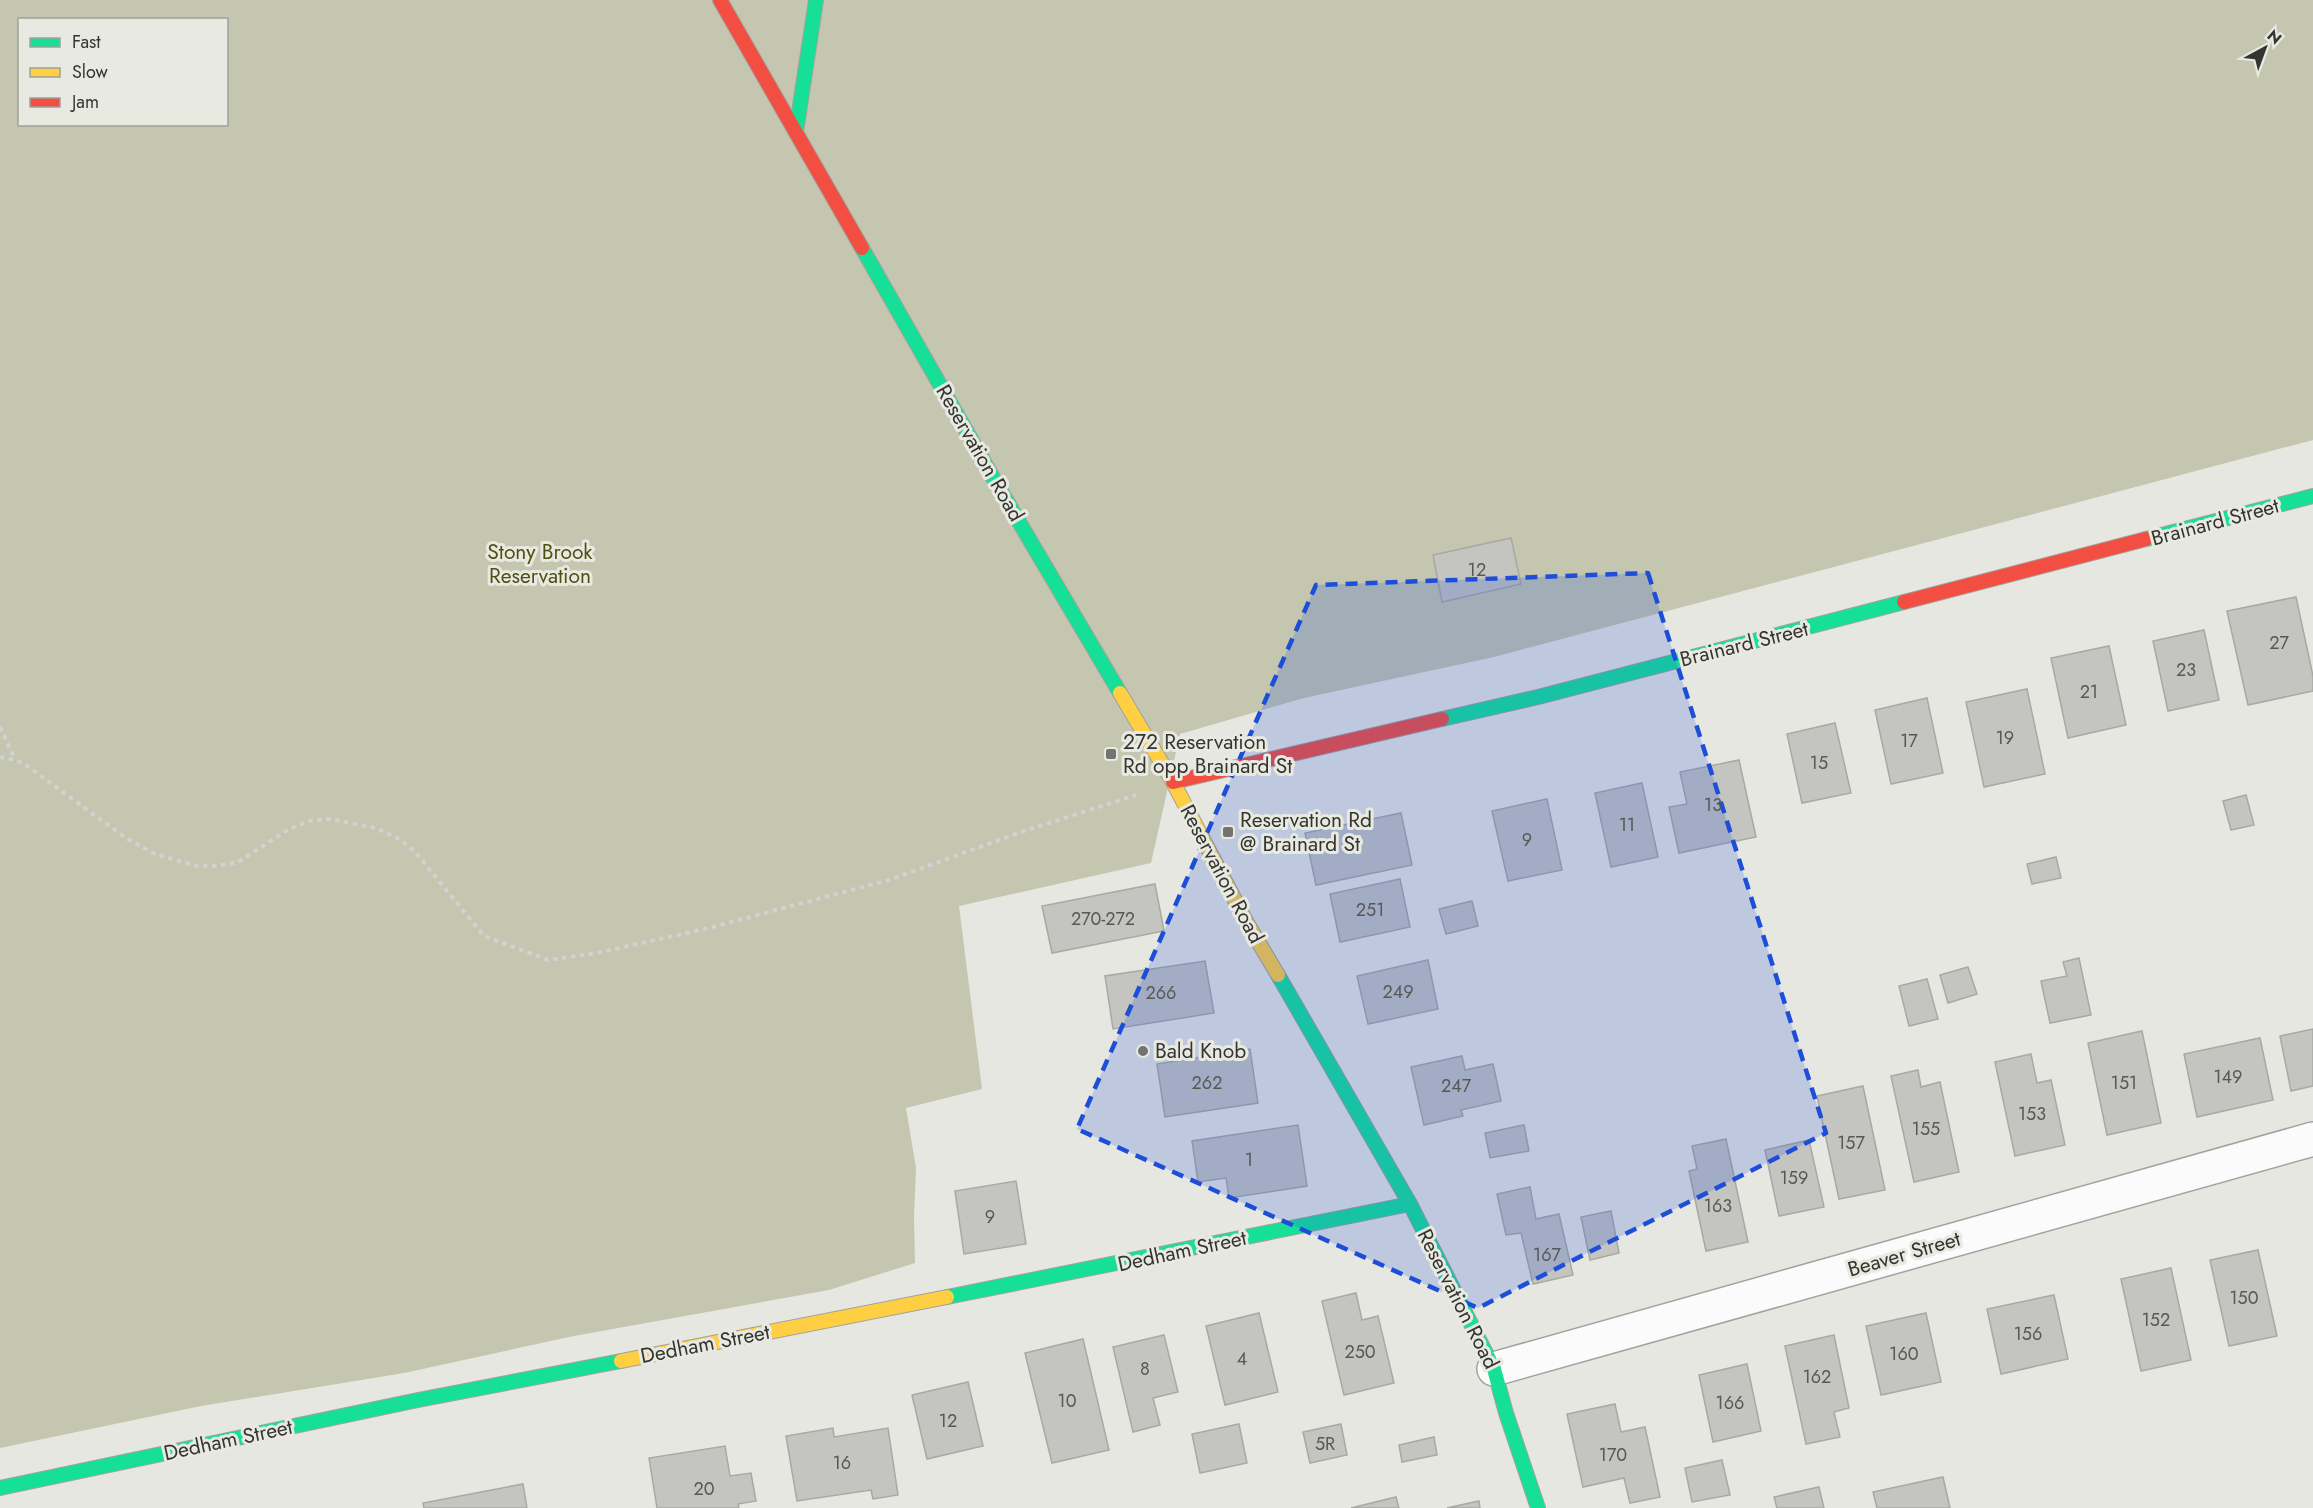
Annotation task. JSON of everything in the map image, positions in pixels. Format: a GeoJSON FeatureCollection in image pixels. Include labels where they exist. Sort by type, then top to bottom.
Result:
{"type":"FeatureCollection","features":[{"type":"Feature","properties":{"kind":"street","name":"Reservation Road"},"geometry":{"type":"LineString","coordinates":[[720,0],[992,476],[1173,782],[1247,923],[1335,1071],[1410,1204],[1494,1369],[1506,1413],[1538,1508]]}},
{"type":"Feature","properties":{"kind":"street"},"geometry":{"type":"LineString","coordinates":[[796,132],[816,0]]}},
{"type":"Feature","properties":{"kind":"street","name":"Brainard Street"},"geometry":{"type":"LineString","coordinates":[[1173,782],[1538,697],[2313,496]]}},
{"type":"Feature","properties":{"kind":"street","name":"Beaver Street"},"geometry":{"type":"LineString","coordinates":[[1494,1369],[2313,1139]]}},
{"type":"Feature","properties":{"kind":"street","name":"Dedham Street"},"geometry":{"type":"LineString","coordinates":[[0,1488],[418,1400],[1091,1269],[1410,1204]]}},
{"type":"Feature","properties":{"kind":"path"},"geometry":{"type":"LineString","coordinates":[[0,728],[15,760]]}},
{"type":"Feature","properties":{"kind":"path"},"geometry":{"type":"LineString","coordinates":[[0,758],[15,760],[61,789],[126,838],[155,854],[197,866],[218,866],[238,862],[289,829],[309,821],[330,819],[376,828],[401,840],[416,853],[484,936],[548,960],[597,953],[709,928],[889,880],[1021,832],[1173,782]]}},
{"type":"Feature","properties":{"kind":"highlighted area"},"geometry":{"type":"Polygon","coordinates":[[[1648,573],[1826,1133],[1478,1308],[1077,1129],[1316,585],[1648,573]]]}},
{"type":"Feature","properties":{"kind":"green space","name":"Stony Brook Reservation"},"geometry":{"type":"Polygon","coordinates":[[[0,0],[2313,0],[2313,440],[1494,657],[1304,698],[1180,734],[1151,863],[959,906],[982,1089],[906,1108],[916,1168],[915,1263],[829,1290],[574,1336],[404,1373],[201,1406],[0,1448],[0,0]]]}},
{"type":"Feature","properties":{"kind":"building"},"geometry":{"type":"Polygon","coordinates":[[[1511,538],[1521,584],[1442,602],[1433,555],[1511,538]]]}},
{"type":"Feature","properties":{"kind":"building"},"geometry":{"type":"Polygon","coordinates":[[[2296,597],[2313,676],[2313,691],[2248,705],[2227,611],[2296,597]]]}},
{"type":"Feature","properties":{"kind":"building"},"geometry":{"type":"Polygon","coordinates":[[[2204,630],[2219,700],[2168,711],[2153,641],[2204,630]]]}},
{"type":"Feature","properties":{"kind":"building"},"geometry":{"type":"Polygon","coordinates":[[[2109,646],[2126,725],[2068,738],[2051,658],[2109,646]]]}},
{"type":"Feature","properties":{"kind":"building"},"geometry":{"type":"Polygon","coordinates":[[[2027,689],[2045,774],[1984,787],[1966,702],[2027,689]]]}},
{"type":"Feature","properties":{"kind":"building"},"geometry":{"type":"Polygon","coordinates":[[[1927,698],[1943,773],[1891,784],[1875,710],[1927,698]]]}},
{"type":"Feature","properties":{"kind":"building"},"geometry":{"type":"Polygon","coordinates":[[[1835,723],[1851,793],[1802,803],[1787,734],[1835,723]]]}},
{"type":"Feature","properties":{"kind":"building"},"geometry":{"type":"Polygon","coordinates":[[[1739,760],[1756,837],[1679,853],[1669,807],[1687,804],[1680,772],[1739,760]]]}},
{"type":"Feature","properties":{"kind":"building"},"geometry":{"type":"Polygon","coordinates":[[[1642,783],[1658,857],[1611,867],[1595,793],[1642,783]]]}},
{"type":"Feature","properties":{"kind":"building"},"geometry":{"type":"Polygon","coordinates":[[[2246,795],[2254,825],[2231,830],[2223,801],[2246,795]]]}},
{"type":"Feature","properties":{"kind":"building"},"geometry":{"type":"Polygon","coordinates":[[[1547,799],[1562,870],[1508,881],[1492,811],[1547,799]]]}},
{"type":"Feature","properties":{"kind":"building"},"geometry":{"type":"Polygon","coordinates":[[[1401,813],[1412,865],[1316,885],[1305,833],[1401,813]]]}},
{"type":"Feature","properties":{"kind":"building"},"geometry":{"type":"Polygon","coordinates":[[[2056,857],[2061,878],[2032,884],[2027,864],[2056,857]]]}},
{"type":"Feature","properties":{"kind":"building"},"geometry":{"type":"Polygon","coordinates":[[[1400,879],[1410,927],[1340,942],[1330,894],[1400,879]]]}},
{"type":"Feature","properties":{"kind":"building"},"geometry":{"type":"Polygon","coordinates":[[[1155,884],[1164,931],[1052,953],[1042,906],[1155,884]]]}},
{"type":"Feature","properties":{"kind":"building"},"geometry":{"type":"Polygon","coordinates":[[[1472,901],[1478,926],[1446,934],[1439,909],[1472,901]]]}},
{"type":"Feature","properties":{"kind":"building"},"geometry":{"type":"Polygon","coordinates":[[[2079,958],[2091,1015],[2050,1023],[2041,981],[2067,976],[2063,962],[2079,958]]]}},
{"type":"Feature","properties":{"kind":"building"},"geometry":{"type":"Polygon","coordinates":[[[1428,960],[1438,1009],[1368,1024],[1357,976],[1428,960]]]}},
{"type":"Feature","properties":{"kind":"building"},"geometry":{"type":"Polygon","coordinates":[[[1205,961],[1214,1013],[1113,1029],[1105,976],[1205,961]]]}},
{"type":"Feature","properties":{"kind":"building"},"geometry":{"type":"Polygon","coordinates":[[[1968,967],[1977,994],[1948,1003],[1940,975],[1968,967]]]}},
{"type":"Feature","properties":{"kind":"building"},"geometry":{"type":"Polygon","coordinates":[[[1927,979],[1938,1019],[1909,1026],[1899,986],[1927,979]]]}},
{"type":"Feature","properties":{"kind":"building"},"geometry":{"type":"Polygon","coordinates":[[[2313,1029],[2313,1086],[2291,1091],[2280,1036],[2313,1029]]]}},
{"type":"Feature","properties":{"kind":"building"},"geometry":{"type":"Polygon","coordinates":[[[2142,1031],[2161,1123],[2107,1135],[2088,1043],[2142,1031]]]}},
{"type":"Feature","properties":{"kind":"building"},"geometry":{"type":"Polygon","coordinates":[[[2260,1038],[2273,1100],[2197,1117],[2184,1054],[2260,1038]]]}},
{"type":"Feature","properties":{"kind":"building"},"geometry":{"type":"Polygon","coordinates":[[[1250,1049],[1258,1103],[1165,1117],[1157,1064],[1250,1049]]]}},
{"type":"Feature","properties":{"kind":"building"},"geometry":{"type":"Polygon","coordinates":[[[2031,1054],[2037,1083],[2051,1080],[2065,1145],[2015,1156],[1995,1062],[2031,1054]]]}},
{"type":"Feature","properties":{"kind":"building"},"geometry":{"type":"Polygon","coordinates":[[[1462,1056],[1465,1070],[1493,1064],[1501,1101],[1461,1110],[1463,1116],[1424,1125],[1411,1067],[1462,1056]]]}},
{"type":"Feature","properties":{"kind":"building"},"geometry":{"type":"Polygon","coordinates":[[[1918,1070],[1921,1087],[1940,1082],[1959,1172],[1914,1182],[1891,1076],[1918,1070]]]}},
{"type":"Feature","properties":{"kind":"building"},"geometry":{"type":"Polygon","coordinates":[[[1863,1086],[1885,1190],[1839,1199],[1817,1096],[1863,1086]]]}},
{"type":"Feature","properties":{"kind":"building"},"geometry":{"type":"Polygon","coordinates":[[[1298,1125],[1307,1186],[1229,1198],[1226,1178],[1198,1182],[1192,1141],[1298,1125]]]}},
{"type":"Feature","properties":{"kind":"building"},"geometry":{"type":"Polygon","coordinates":[[[1524,1125],[1529,1151],[1490,1158],[1485,1133],[1524,1125]]]}},
{"type":"Feature","properties":{"kind":"building"},"geometry":{"type":"Polygon","coordinates":[[[1726,1139],[1748,1242],[1706,1251],[1689,1171],[1697,1169],[1692,1146],[1726,1139]]]}},
{"type":"Feature","properties":{"kind":"building"},"geometry":{"type":"Polygon","coordinates":[[[1809,1140],[1824,1207],[1779,1216],[1765,1150],[1809,1140]]]}},
{"type":"Feature","properties":{"kind":"building"},"geometry":{"type":"Polygon","coordinates":[[[1016,1181],[1026,1244],[964,1254],[955,1191],[1016,1181]]]}},
{"type":"Feature","properties":{"kind":"building"},"geometry":{"type":"Polygon","coordinates":[[[1530,1187],[1536,1219],[1559,1214],[1573,1275],[1533,1284],[1521,1233],[1506,1235],[1497,1194],[1530,1187]]]}},
{"type":"Feature","properties":{"kind":"building"},"geometry":{"type":"Polygon","coordinates":[[[1611,1211],[1619,1253],[1590,1260],[1581,1217],[1611,1211]]]}},
{"type":"Feature","properties":{"kind":"building"},"geometry":{"type":"Polygon","coordinates":[[[2258,1250],[2277,1336],[2229,1346],[2210,1260],[2258,1250]]]}},
{"type":"Feature","properties":{"kind":"building"},"geometry":{"type":"Polygon","coordinates":[[[2171,1268],[2191,1360],[2141,1371],[2121,1279],[2171,1268]]]}},
{"type":"Feature","properties":{"kind":"building"},"geometry":{"type":"Polygon","coordinates":[[[1356,1293],[1362,1320],[1378,1316],[1394,1383],[1344,1395],[1322,1301],[1356,1293]]]}},
{"type":"Feature","properties":{"kind":"building"},"geometry":{"type":"Polygon","coordinates":[[[2054,1295],[2068,1359],[2001,1374],[1987,1309],[2054,1295]]]}},
{"type":"Feature","properties":{"kind":"building"},"geometry":{"type":"Polygon","coordinates":[[[1259,1313],[1278,1392],[1225,1405],[1206,1326],[1259,1313]]]}},
{"type":"Feature","properties":{"kind":"building"},"geometry":{"type":"Polygon","coordinates":[[[1926,1313],[1941,1382],[1881,1395],[1866,1326],[1926,1313]]]}},
{"type":"Feature","properties":{"kind":"building"},"geometry":{"type":"Polygon","coordinates":[[[1164,1335],[1178,1392],[1153,1398],[1160,1425],[1133,1432],[1113,1347],[1164,1335]]]}},
{"type":"Feature","properties":{"kind":"building"},"geometry":{"type":"Polygon","coordinates":[[[1834,1335],[1849,1408],[1834,1412],[1840,1437],[1806,1444],[1785,1346],[1834,1335]]]}},
{"type":"Feature","properties":{"kind":"building"},"geometry":{"type":"Polygon","coordinates":[[[1083,1339],[1109,1450],[1052,1463],[1025,1353],[1083,1339]]]}},
{"type":"Feature","properties":{"kind":"building"},"geometry":{"type":"Polygon","coordinates":[[[1747,1364],[1761,1431],[1713,1442],[1699,1375],[1747,1364]]]}},
{"type":"Feature","properties":{"kind":"building"},"geometry":{"type":"Polygon","coordinates":[[[968,1382],[983,1446],[927,1459],[912,1395],[968,1382]]]}},
{"type":"Feature","properties":{"kind":"building"},"geometry":{"type":"Polygon","coordinates":[[[1615,1404],[1621,1432],[1645,1427],[1660,1497],[1630,1503],[1624,1478],[1583,1487],[1567,1414],[1615,1404]]]}},
{"type":"Feature","properties":{"kind":"building"},"geometry":{"type":"Polygon","coordinates":[[[1239,1424],[1247,1463],[1200,1473],[1192,1434],[1239,1424]]]}},
{"type":"Feature","properties":{"kind":"building"},"geometry":{"type":"Polygon","coordinates":[[[1341,1424],[1347,1455],[1310,1463],[1303,1432],[1341,1424]]]}},
{"type":"Feature","properties":{"kind":"building"},"geometry":{"type":"Polygon","coordinates":[[[833,1428],[834,1437],[888,1428],[898,1495],[873,1499],[871,1490],[797,1501],[786,1436],[833,1428]]]}},
{"type":"Feature","properties":{"kind":"building"},"geometry":{"type":"Polygon","coordinates":[[[1434,1437],[1437,1455],[1402,1462],[1399,1445],[1434,1437]]]}},
{"type":"Feature","properties":{"kind":"building"},"geometry":{"type":"Polygon","coordinates":[[[725,1446],[730,1476],[751,1473],[756,1501],[738,1504],[739,1508],[657,1508],[649,1458],[725,1446]]]}},
{"type":"Feature","properties":{"kind":"building"},"geometry":{"type":"Polygon","coordinates":[[[1722,1460],[1730,1495],[1692,1502],[1685,1468],[1722,1460]]]}},
{"type":"Feature","properties":{"kind":"building"},"geometry":{"type":"Polygon","coordinates":[[[1943,1477],[1950,1508],[1877,1508],[1873,1492],[1943,1477]]]}},
{"type":"Feature","properties":{"kind":"building"},"geometry":{"type":"Polygon","coordinates":[[[523,1484],[527,1508],[424,1508],[423,1503],[523,1484]]]}},
{"type":"Feature","properties":{"kind":"building"},"geometry":{"type":"Polygon","coordinates":[[[1819,1487],[1824,1508],[1777,1508],[1774,1497],[1819,1487]]]}},
{"type":"Feature","properties":{"kind":"building"},"geometry":{"type":"Polygon","coordinates":[[[1396,1497],[1399,1508],[1351,1508],[1396,1497]]]}},
{"type":"Feature","properties":{"kind":"building"},"geometry":{"type":"Polygon","coordinates":[[[1479,1501],[1480,1508],[1447,1508],[1479,1501]]]}},
{"type":"Feature","properties":{"kind":"traffic: fast"},"geometry":{"type":"LineString","coordinates":[[796,132],[816,0]]}},
{"type":"Feature","properties":{"kind":"traffic: fast"},"geometry":{"type":"LineString","coordinates":[[862,248],[992,476],[1120,693]]}},
{"type":"Feature","properties":{"kind":"traffic: fast"},"geometry":{"type":"LineString","coordinates":[[2146,539],[2313,496]]}},
{"type":"Feature","properties":{"kind":"traffic: fast"},"geometry":{"type":"LineString","coordinates":[[1442,719],[1538,697],[1904,602]]}},
{"type":"Feature","properties":{"kind":"traffic: fast"},"geometry":{"type":"LineString","coordinates":[[1278,975],[1410,1204],[1494,1369],[1506,1413],[1538,1508]]}},
{"type":"Feature","properties":{"kind":"traffic: fast"},"geometry":{"type":"LineString","coordinates":[[947,1297],[1410,1204]]}},
{"type":"Feature","properties":{"kind":"traffic: fast"},"geometry":{"type":"LineString","coordinates":[[0,1488],[418,1400],[621,1361]]}},
{"type":"Feature","properties":{"kind":"traffic: slow"},"geometry":{"type":"LineString","coordinates":[[1120,693],[1173,782],[1247,923],[1278,975]]}},
{"type":"Feature","properties":{"kind":"traffic: slow"},"geometry":{"type":"LineString","coordinates":[[621,1361],[947,1297]]}},
{"type":"Feature","properties":{"kind":"traffic: jam"},"geometry":{"type":"LineString","coordinates":[[720,0],[862,248]]}},
{"type":"Feature","properties":{"kind":"traffic: jam"},"geometry":{"type":"LineString","coordinates":[[1904,602],[2146,539]]}},
{"type":"Feature","properties":{"kind":"traffic: jam"},"geometry":{"type":"LineString","coordinates":[[1173,782],[1442,719]]}},
{"type":"Feature","properties":{"kind":"place","name":"272 Reservation Rd opp Brainard St"},"geometry":{"type":"Point","coordinates":[1111,754]}},
{"type":"Feature","properties":{"kind":"place","name":"Reservation Rd @ Brainard St"},"geometry":{"type":"Point","coordinates":[1228,832]}},
{"type":"Feature","properties":{"kind":"place","name":"Bald Knob"},"geometry":{"type":"Point","coordinates":[1143,1051]}}]}
